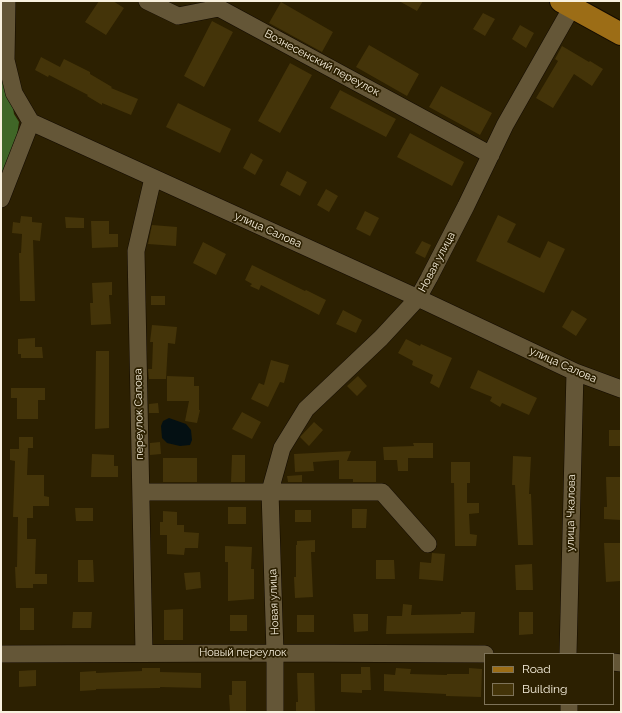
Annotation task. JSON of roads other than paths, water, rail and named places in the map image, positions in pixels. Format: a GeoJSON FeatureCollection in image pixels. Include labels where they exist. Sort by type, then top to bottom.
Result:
{"type":"FeatureCollection","features":[{"type":"Feature","properties":{"kind":"main road"},"geometry":{"type":"LineString","coordinates":[[567,4],[621,34]]}},
{"type":"Feature","properties":{"kind":"street"},"geometry":{"type":"LineString","coordinates":[[1,199],[31,122],[14,93],[6,60],[7,1]]}},
{"type":"Feature","properties":{"kind":"street","name":"Вознесенский переулок"},"geometry":{"type":"LineString","coordinates":[[147,1],[178,16],[219,8],[491,155]]}},
{"type":"Feature","properties":{"kind":"street","name":"Новая улица"},"geometry":{"type":"LineString","coordinates":[[275,712],[275,653],[270,491],[282,448],[306,409],[381,338],[418,298],[567,4]]}},
{"type":"Feature","properties":{"kind":"street","name":"улица Салова"},"geometry":{"type":"LineString","coordinates":[[31,122],[418,298],[575,372],[621,389]]}},
{"type":"Feature","properties":{"kind":"street","name":"переулок Салова"},"geometry":{"type":"LineString","coordinates":[[144,653],[136,251],[153,178]]}},
{"type":"Feature","properties":{"kind":"street","name":"улица Чкалова"},"geometry":{"type":"LineString","coordinates":[[568,653],[575,372]]}},
{"type":"Feature","properties":{"kind":"street"},"geometry":{"type":"LineString","coordinates":[[141,492],[382,492],[428,544]]}},
{"type":"Feature","properties":{"kind":"street","name":"Новый переулок"},"geometry":{"type":"LineString","coordinates":[[1,654],[484,654]]}}]}
